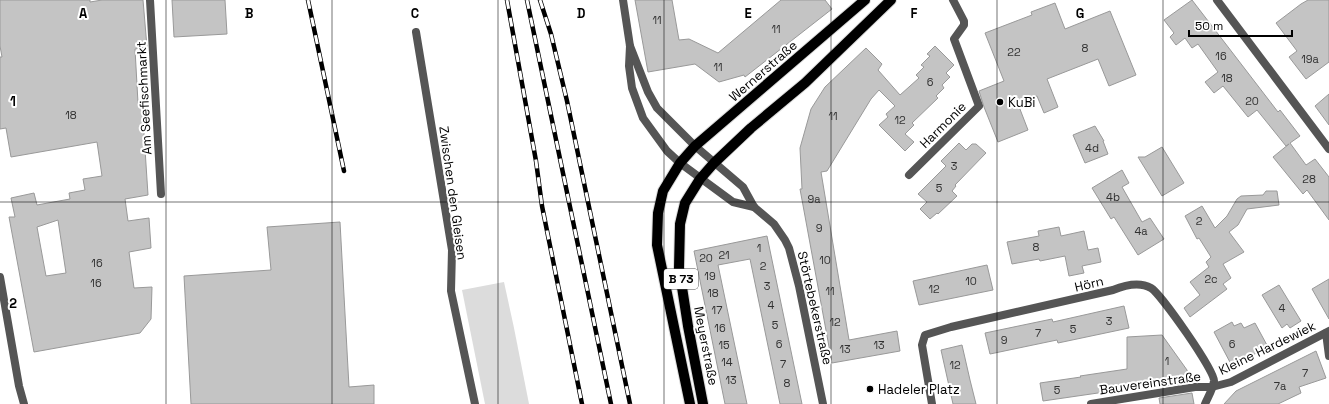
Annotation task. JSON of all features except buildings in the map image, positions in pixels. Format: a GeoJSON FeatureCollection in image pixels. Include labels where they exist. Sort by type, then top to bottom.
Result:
{"type":"FeatureCollection","features":[{"type":"Feature","properties":{"kind":"main road","name":"Wernerstraße"},"geometry":{"type":"LineString","coordinates":[[680,163],[695,146],[865,0]]}},
{"type":"Feature","properties":{"kind":"main road","name":"B 73"},"geometry":{"type":"LineString","coordinates":[[714,163],[751,128],[805,83],[891,0]]}},
{"type":"Feature","properties":{"kind":"main road","name":"Meyerstraße"},"geometry":{"type":"LineString","coordinates":[[680,163],[663,191],[658,213],[657,245],[690,404]]}},
{"type":"Feature","properties":{"kind":"main road","name":"Meyerstraße"},"geometry":{"type":"LineString","coordinates":[[703,404],[688,326],[679,268],[680,224],[687,199],[700,179],[714,163]]}},
{"type":"Feature","properties":{"kind":"street","name":"Am Seefischmarkt"},"geometry":{"type":"LineString","coordinates":[[150,0],[161,194]]}},
{"type":"Feature","properties":{"kind":"street"},"geometry":{"type":"LineString","coordinates":[[623,0],[630,46],[629,66],[632,88],[643,118],[666,151],[700,179],[733,202],[754,206]]}},
{"type":"Feature","properties":{"kind":"street","name":"Harmonie"},"geometry":{"type":"LineString","coordinates":[[909,175],[979,106],[954,39],[964,25],[964,21],[954,0]]}},
{"type":"Feature","properties":{"kind":"street"},"geometry":{"type":"LineString","coordinates":[[1217,0],[1329,149]]}},
{"type":"Feature","properties":{"kind":"street","name":"Zwischen den Gleisen"},"geometry":{"type":"LineString","coordinates":[[416,32],[452,250],[451,291],[475,404]]}},
{"type":"Feature","properties":{"kind":"street"},"geometry":{"type":"LineString","coordinates":[[630,46],[648,92],[657,108],[714,163]]}},
{"type":"Feature","properties":{"kind":"street","name":"Störtebekerstraße"},"geometry":{"type":"LineString","coordinates":[[714,163],[743,187],[754,206],[778,228],[786,240],[799,286],[823,404]]}},
{"type":"Feature","properties":{"kind":"street"},"geometry":{"type":"LineString","coordinates":[[0,277],[19,386],[24,404]]}},
{"type":"Feature","properties":{"kind":"street","name":"Hörn"},"geometry":{"type":"LineString","coordinates":[[932,404],[922,345],[925,335],[936,331],[1113,290],[1126,285],[1138,285],[1153,289],[1163,300],[1198,350],[1212,374],[1214,380],[1212,387]]}},
{"type":"Feature","properties":{"kind":"street"},"geometry":{"type":"LineString","coordinates":[[1327,332],[1329,356]]}},
{"type":"Feature","properties":{"kind":"street","name":"Kleine Hardewiek"},"geometry":{"type":"LineString","coordinates":[[1205,404],[1212,387],[1231,382],[1327,332]]}},
{"type":"Feature","properties":{"kind":"street","name":"Bauvereinstraße"},"geometry":{"type":"LineString","coordinates":[[1091,404],[1195,388],[1212,387]]}},
{"type":"Feature","properties":{"kind":"shaded area"},"geometry":{"type":"Polygon","coordinates":[[[504,282],[529,404],[485,404],[462,290],[504,282]]]}},
{"type":"Feature","properties":{"kind":"railway"},"geometry":{"type":"LineString","coordinates":[[308,0],[344,171]]}},
{"type":"Feature","properties":{"kind":"railway"},"geometry":{"type":"LineString","coordinates":[[507,0],[536,161],[542,206],[582,404]]}},
{"type":"Feature","properties":{"kind":"railway"},"geometry":{"type":"LineString","coordinates":[[527,0],[611,404]]}},
{"type":"Feature","properties":{"kind":"railway"},"geometry":{"type":"LineString","coordinates":[[540,0],[551,34],[567,101],[630,404]]}},
{"type":"Feature","properties":{"kind":"place","name":"KuBi"},"geometry":{"type":"Point","coordinates":[1000,102]}},
{"type":"Feature","properties":{"kind":"place","name":"Hadeler Platz"},"geometry":{"type":"Point","coordinates":[870,389]}}]}
